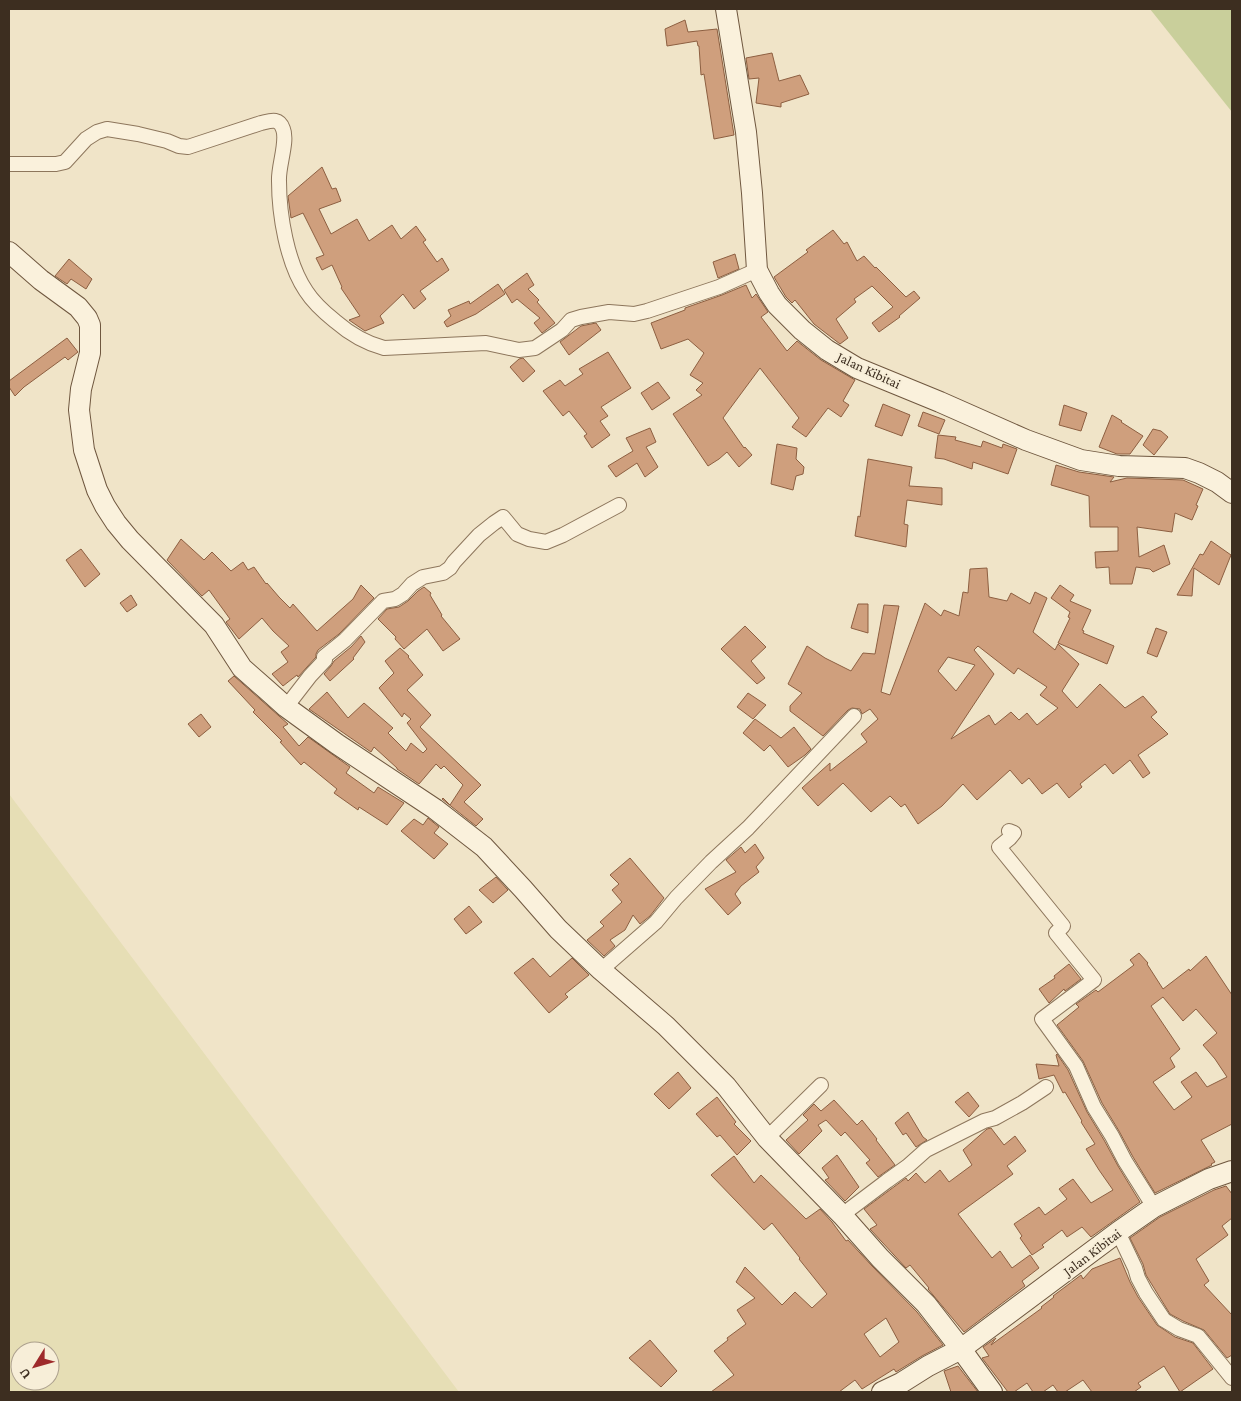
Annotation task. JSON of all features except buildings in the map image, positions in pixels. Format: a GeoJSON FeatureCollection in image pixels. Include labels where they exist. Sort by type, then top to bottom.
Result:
{"type":"FeatureCollection","features":[{"type":"Feature","properties":{"kind":"street","name":"Jalan Kibitai"},"geometry":{"type":"LineString","coordinates":[[726,9],[746,132],[757,270],[769,293],[802,330],[828,350],[857,368],[1026,440],[1081,460],[1118,466],[1185,468],[1217,482],[1232,492]]}},
{"type":"Feature","properties":{"kind":"street"},"geometry":{"type":"LineString","coordinates":[[9,164],[56,164],[65,162],[86,138],[107,129],[188,147],[253,125],[272,120],[278,121],[285,134],[278,183],[285,237],[289,254],[299,279],[306,292],[346,331],[370,345],[384,348],[486,343],[512,349],[527,350],[535,348],[562,330],[571,320],[609,312],[634,314],[647,311],[718,287],[757,270]]}},
{"type":"Feature","properties":{"kind":"street"},"geometry":{"type":"LineString","coordinates":[[9,252],[41,280],[78,307],[90,325],[90,354],[81,389],[79,410],[84,450],[90,472],[105,506],[130,540],[214,624],[242,668],[286,707],[337,744],[435,809],[484,847],[524,889],[558,929],[601,970],[666,1026],[719,1079],[767,1138],[926,1304],[992,1392]]}},
{"type":"Feature","properties":{"kind":"street"},"geometry":{"type":"LineString","coordinates":[[286,707],[325,660],[324,657],[345,640],[383,601],[394,599],[403,594],[412,584],[423,577],[443,573],[450,568],[478,535],[503,517],[517,534],[529,539],[546,542],[619,505]]}},
{"type":"Feature","properties":{"kind":"street"},"geometry":{"type":"LineString","coordinates":[[601,970],[656,922],[676,898],[748,828],[854,716]]}},
{"type":"Feature","properties":{"kind":"street"},"geometry":{"type":"LineString","coordinates":[[1009,831],[1014,832],[1010,838],[999,846],[1063,926],[1056,933],[1094,980],[1042,1020],[1076,1066],[1094,1107],[1112,1136],[1124,1161],[1154,1207]]}},
{"type":"Feature","properties":{"kind":"street"},"geometry":{"type":"LineString","coordinates":[[767,1138],[820,1085]]}},
{"type":"Feature","properties":{"kind":"street"},"geometry":{"type":"LineString","coordinates":[[842,1216],[926,1150],[1022,1104],[1046,1086]]}},
{"type":"Feature","properties":{"kind":"street","name":"Jalan Kibitai"},"geometry":{"type":"LineString","coordinates":[[882,1392],[961,1349],[1154,1207],[1210,1179],[1232,1171]]}},
{"type":"Feature","properties":{"kind":"street"},"geometry":{"type":"LineString","coordinates":[[1118,1232],[1138,1278],[1164,1320],[1179,1329],[1198,1336],[1232,1378]]}},
{"type":"Feature","properties":{"kind":"shaded area"},"geometry":{"type":"Polygon","coordinates":[[[9,794],[459,1392],[9,1392],[9,794]]]}},
{"type":"Feature","properties":{"kind":"green space"},"geometry":{"type":"Polygon","coordinates":[[[1150,9],[1232,9],[1232,112],[1150,9]]]}}]}
